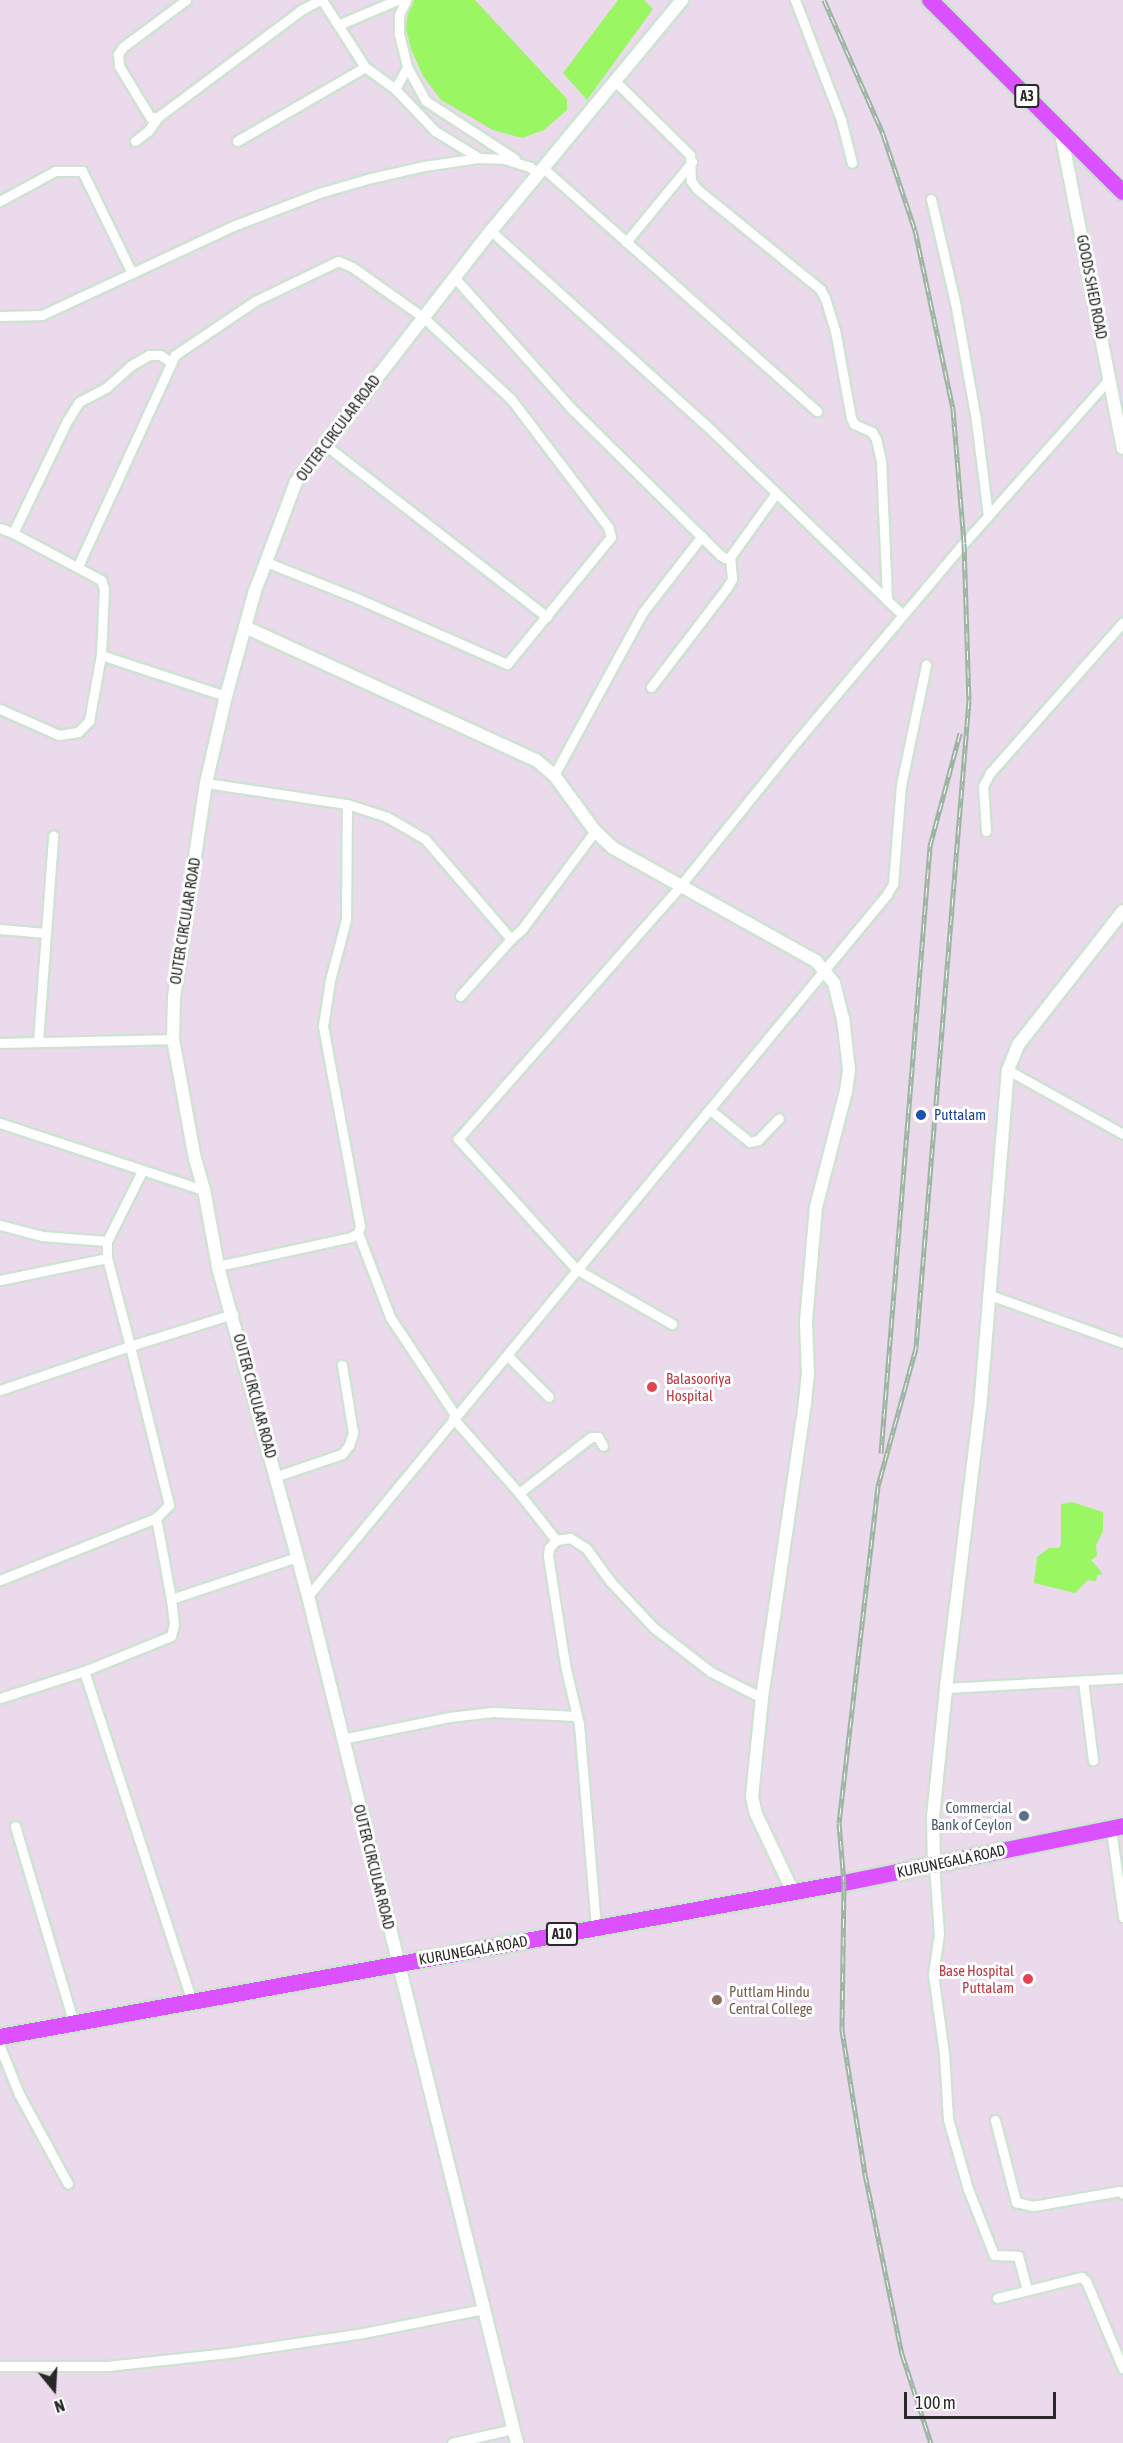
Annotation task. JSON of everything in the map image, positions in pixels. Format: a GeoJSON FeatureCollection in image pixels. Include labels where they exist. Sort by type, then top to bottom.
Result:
{"type":"FeatureCollection","features":[{"type":"Feature","properties":{"kind":"highway","name":"A3"},"geometry":{"type":"LineString","coordinates":[[930,0],[1123,192]]}},
{"type":"Feature","properties":{"kind":"highway","name":"KURUNEGALA ROAD"},"geometry":{"type":"LineString","coordinates":[[0,2037],[793,1892],[1117,1828]]}},
{"type":"Feature","properties":{"kind":"street"},"geometry":{"type":"LineString","coordinates":[[158,117],[150,117],[119,66],[118,54],[123,47],[186,0]]}},
{"type":"Feature","properties":{"kind":"street"},"geometry":{"type":"LineString","coordinates":[[135,141],[148,131],[158,117],[301,10],[321,0],[365,67],[395,89],[435,130],[479,158]]}},
{"type":"Feature","properties":{"kind":"street"},"geometry":{"type":"LineString","coordinates":[[338,25],[397,0]]}},
{"type":"Feature","properties":{"kind":"street"},"geometry":{"type":"LineString","coordinates":[[406,0],[399,15],[399,34],[407,67],[426,100],[537,169],[626,242],[817,411]]}},
{"type":"Feature","properties":{"kind":"street","name":"OUTER CIRCULAR ROAD"},"geometry":{"type":"LineString","coordinates":[[517,2443],[308,1596],[219,1266],[204,1190],[195,1159],[173,1039],[174,997],[206,783],[226,696],[266,562],[296,482],[537,169],[616,81],[682,0]]}},
{"type":"Feature","properties":{"kind":"street"},"geometry":{"type":"LineString","coordinates":[[795,0],[841,120],[852,163]]}},
{"type":"Feature","properties":{"kind":"street"},"geometry":{"type":"LineString","coordinates":[[237,141],[365,67]]}},
{"type":"Feature","properties":{"kind":"street"},"geometry":{"type":"LineString","coordinates":[[395,89],[407,67]]}},
{"type":"Feature","properties":{"kind":"street"},"geometry":{"type":"LineString","coordinates":[[616,81],[684,147],[692,162],[691,182],[697,189],[820,289],[825,298],[835,330],[851,418],[854,424],[872,432],[881,461],[887,600]]}},
{"type":"Feature","properties":{"kind":"street","name":"GOODS SHED ROAD"},"geometry":{"type":"LineString","coordinates":[[1059,127],[1123,448]]}},
{"type":"Feature","properties":{"kind":"street"},"geometry":{"type":"LineString","coordinates":[[0,316],[42,315],[232,226],[320,193],[424,166],[479,158],[504,159],[537,169]]}},
{"type":"Feature","properties":{"kind":"street"},"geometry":{"type":"LineString","coordinates":[[626,242],[692,162]]}},
{"type":"Feature","properties":{"kind":"street"},"geometry":{"type":"LineString","coordinates":[[0,201],[55,171],[82,171],[132,273]]}},
{"type":"Feature","properties":{"kind":"street"},"geometry":{"type":"LineString","coordinates":[[932,199],[957,313],[976,420],[988,516]]}},
{"type":"Feature","properties":{"kind":"street"},"geometry":{"type":"LineString","coordinates":[[491,231],[707,426],[903,615]]}},
{"type":"Feature","properties":{"kind":"street"},"geometry":{"type":"LineString","coordinates":[[78,566],[175,355],[202,334],[255,301],[338,261],[352,267],[423,317],[511,399],[611,531],[611,537],[512,661],[507,664],[359,599],[266,562]]}},
{"type":"Feature","properties":{"kind":"street"},"geometry":{"type":"LineString","coordinates":[[454,277],[571,408],[720,555],[725,558],[730,556],[776,493]]}},
{"type":"Feature","properties":{"kind":"street"},"geometry":{"type":"LineString","coordinates":[[13,533],[67,421],[79,402],[107,387],[130,366],[149,355],[160,355],[171,362]]}},
{"type":"Feature","properties":{"kind":"street"},"geometry":{"type":"LineString","coordinates":[[672,1324],[576,1269],[458,1139],[680,886],[903,615],[1110,378]]}},
{"type":"Feature","properties":{"kind":"street"},"geometry":{"type":"LineString","coordinates":[[324,444],[547,617]]}},
{"type":"Feature","properties":{"kind":"street"},"geometry":{"type":"LineString","coordinates":[[0,528],[78,566],[101,580],[104,589],[101,655],[89,722],[78,732],[59,735],[0,710]]}},
{"type":"Feature","properties":{"kind":"street"},"geometry":{"type":"LineString","coordinates":[[554,775],[643,612],[702,536]]}},
{"type":"Feature","properties":{"kind":"street"},"geometry":{"type":"LineString","coordinates":[[651,687],[726,589],[732,579],[730,556]]}},
{"type":"Feature","properties":{"kind":"street"},"geometry":{"type":"LineString","coordinates":[[986,831],[983,786],[990,773],[1123,622]]}},
{"type":"Feature","properties":{"kind":"street"},"geometry":{"type":"LineString","coordinates":[[245,627],[536,760],[554,775],[595,831],[613,848],[816,961],[825,969],[834,983],[843,1018],[849,1070],[846,1091],[816,1207],[806,1322],[805,1403],[762,1698],[752,1797],[756,1814],[793,1892]]}},
{"type":"Feature","properties":{"kind":"street"},"geometry":{"type":"LineString","coordinates":[[101,655],[226,696]]}},
{"type":"Feature","properties":{"kind":"street"},"geometry":{"type":"LineString","coordinates":[[308,1596],[893,885],[901,785],[926,665]]}},
{"type":"Feature","properties":{"kind":"street"},"geometry":{"type":"LineString","coordinates":[[206,783],[346,804],[387,817],[425,839],[511,939]]}},
{"type":"Feature","properties":{"kind":"street"},"geometry":{"type":"LineString","coordinates":[[346,804],[346,920],[330,980],[323,1026],[360,1226],[358,1233],[390,1317],[454,1417],[519,1492],[556,1540]]}},
{"type":"Feature","properties":{"kind":"street"},"geometry":{"type":"LineString","coordinates":[[460,996],[522,929],[595,831]]}},
{"type":"Feature","properties":{"kind":"street"},"geometry":{"type":"LineString","coordinates":[[38,1042],[53,836]]}},
{"type":"Feature","properties":{"kind":"street"},"geometry":{"type":"LineString","coordinates":[[1027,2289],[1018,2256],[994,2255],[968,2189],[948,2120],[944,2053],[933,1974],[939,1934],[933,1817],[946,1688],[980,1409],[1008,1070],[1018,1045],[1123,911]]}},
{"type":"Feature","properties":{"kind":"street"},"geometry":{"type":"LineString","coordinates":[[0,929],[46,933]]}},
{"type":"Feature","properties":{"kind":"street"},"geometry":{"type":"LineString","coordinates":[[0,1043],[173,1039]]}},
{"type":"Feature","properties":{"kind":"street"},"geometry":{"type":"LineString","coordinates":[[1008,1070],[1123,1134]]}},
{"type":"Feature","properties":{"kind":"street"},"geometry":{"type":"LineString","coordinates":[[710,1110],[750,1142],[758,1140],[779,1118]]}},
{"type":"Feature","properties":{"kind":"street"},"geometry":{"type":"LineString","coordinates":[[0,1123],[204,1190]]}},
{"type":"Feature","properties":{"kind":"street"},"geometry":{"type":"LineString","coordinates":[[0,1580],[156,1518],[169,1505],[106,1258],[107,1240],[142,1170]]}},
{"type":"Feature","properties":{"kind":"street"},"geometry":{"type":"LineString","coordinates":[[0,1224],[42,1236],[107,1240]]}},
{"type":"Feature","properties":{"kind":"street"},"geometry":{"type":"LineString","coordinates":[[219,1266],[351,1237],[358,1233]]}},
{"type":"Feature","properties":{"kind":"street"},"geometry":{"type":"LineString","coordinates":[[0,1280],[106,1258]]}},
{"type":"Feature","properties":{"kind":"street"},"geometry":{"type":"LineString","coordinates":[[990,1295],[1123,1342]]}},
{"type":"Feature","properties":{"kind":"street"},"geometry":{"type":"LineString","coordinates":[[0,1390],[233,1314]]}},
{"type":"Feature","properties":{"kind":"street"},"geometry":{"type":"LineString","coordinates":[[507,1355],[549,1397]]}},
{"type":"Feature","properties":{"kind":"street"},"geometry":{"type":"LineString","coordinates":[[277,1476],[342,1454],[349,1445],[353,1433],[342,1365]]}},
{"type":"Feature","properties":{"kind":"street"},"geometry":{"type":"LineString","coordinates":[[519,1492],[591,1437],[598,1437],[603,1446]]}},
{"type":"Feature","properties":{"kind":"street"},"geometry":{"type":"LineString","coordinates":[[0,1698],[84,1671],[171,1636],[174,1624],[171,1599],[156,1518]]}},
{"type":"Feature","properties":{"kind":"street"},"geometry":{"type":"LineString","coordinates":[[596,1928],[577,1716],[565,1665],[548,1556],[549,1548],[556,1540],[570,1538],[586,1548],[610,1581],[654,1628],[711,1672],[762,1698]]}},
{"type":"Feature","properties":{"kind":"street"},"geometry":{"type":"LineString","coordinates":[[171,1599],[297,1557]]}},
{"type":"Feature","properties":{"kind":"street"},"geometry":{"type":"LineString","coordinates":[[84,1671],[192,2002]]}},
{"type":"Feature","properties":{"kind":"street"},"geometry":{"type":"LineString","coordinates":[[946,1688],[1123,1678]]}},
{"type":"Feature","properties":{"kind":"street"},"geometry":{"type":"LineString","coordinates":[[1083,1681],[1093,1760]]}},
{"type":"Feature","properties":{"kind":"street"},"geometry":{"type":"LineString","coordinates":[[342,1739],[449,1718],[493,1712],[577,1716]]}},
{"type":"Feature","properties":{"kind":"street"},"geometry":{"type":"LineString","coordinates":[[15,1827],[74,2024]]}},
{"type":"Feature","properties":{"kind":"street"},"geometry":{"type":"LineString","coordinates":[[1117,1828],[1123,1917]]}},
{"type":"Feature","properties":{"kind":"street"},"geometry":{"type":"LineString","coordinates":[[0,2047],[19,2094],[68,2184]]}},
{"type":"Feature","properties":{"kind":"street"},"geometry":{"type":"LineString","coordinates":[[995,2120],[1016,2202],[1033,2206],[1120,2191],[1123,2194]]}},
{"type":"Feature","properties":{"kind":"street"},"geometry":{"type":"LineString","coordinates":[[998,2298],[1081,2277],[1086,2281],[1123,2369]]}},
{"type":"Feature","properties":{"kind":"street"},"geometry":{"type":"LineString","coordinates":[[0,2366],[107,2366],[228,2353],[363,2333],[483,2309]]}},
{"type":"Feature","properties":{"kind":"street"},"geometry":{"type":"LineString","coordinates":[[452,2443],[513,2429]]}},
{"type":"Feature","properties":{"kind":"shaded area"},"geometry":{"type":"Polygon","coordinates":[[[414,0],[475,0],[567,99],[567,110],[544,130],[522,138],[493,130],[441,100],[423,76],[411,49],[406,29],[408,10],[414,0]]]}},
{"type":"Feature","properties":{"kind":"shaded area"},"geometry":{"type":"Polygon","coordinates":[[[618,0],[644,0],[653,9],[587,100],[563,73],[618,0]]]}},
{"type":"Feature","properties":{"kind":"shaded area"},"geometry":{"type":"Polygon","coordinates":[[[1072,1502],[1103,1512],[1103,1531],[1096,1545],[1097,1556],[1091,1560],[1103,1574],[1097,1575],[1096,1581],[1088,1580],[1075,1593],[1034,1583],[1037,1557],[1049,1548],[1059,1548],[1061,1544],[1061,1504],[1072,1502]]]}},
{"type":"Feature","properties":{"kind":"railway"},"geometry":{"type":"LineString","coordinates":[[824,0],[883,134],[915,230],[953,409],[964,543],[969,700],[916,1348],[878,1486],[839,1823],[844,1883],[842,2030],[865,2174],[902,2354],[931,2443]]}},
{"type":"Feature","properties":{"kind":"railway"},"geometry":{"type":"LineString","coordinates":[[881,1453],[930,846],[960,733]]}},
{"type":"Feature","properties":{"kind":"place","name":"Puttalam"},"geometry":{"type":"Point","coordinates":[921,1115]}},
{"type":"Feature","properties":{"kind":"place","name":"Balasooriya Hospital"},"geometry":{"type":"Point","coordinates":[652,1387]}},
{"type":"Feature","properties":{"kind":"place","name":"Commercial Bank of Ceylon"},"geometry":{"type":"Point","coordinates":[1024,1816]}},
{"type":"Feature","properties":{"kind":"place","name":"Base Hospital Puttalam"},"geometry":{"type":"Point","coordinates":[1028,1979]}},
{"type":"Feature","properties":{"kind":"place","name":"Puttlam Hindu Central College"},"geometry":{"type":"Point","coordinates":[717,2000]}}]}
